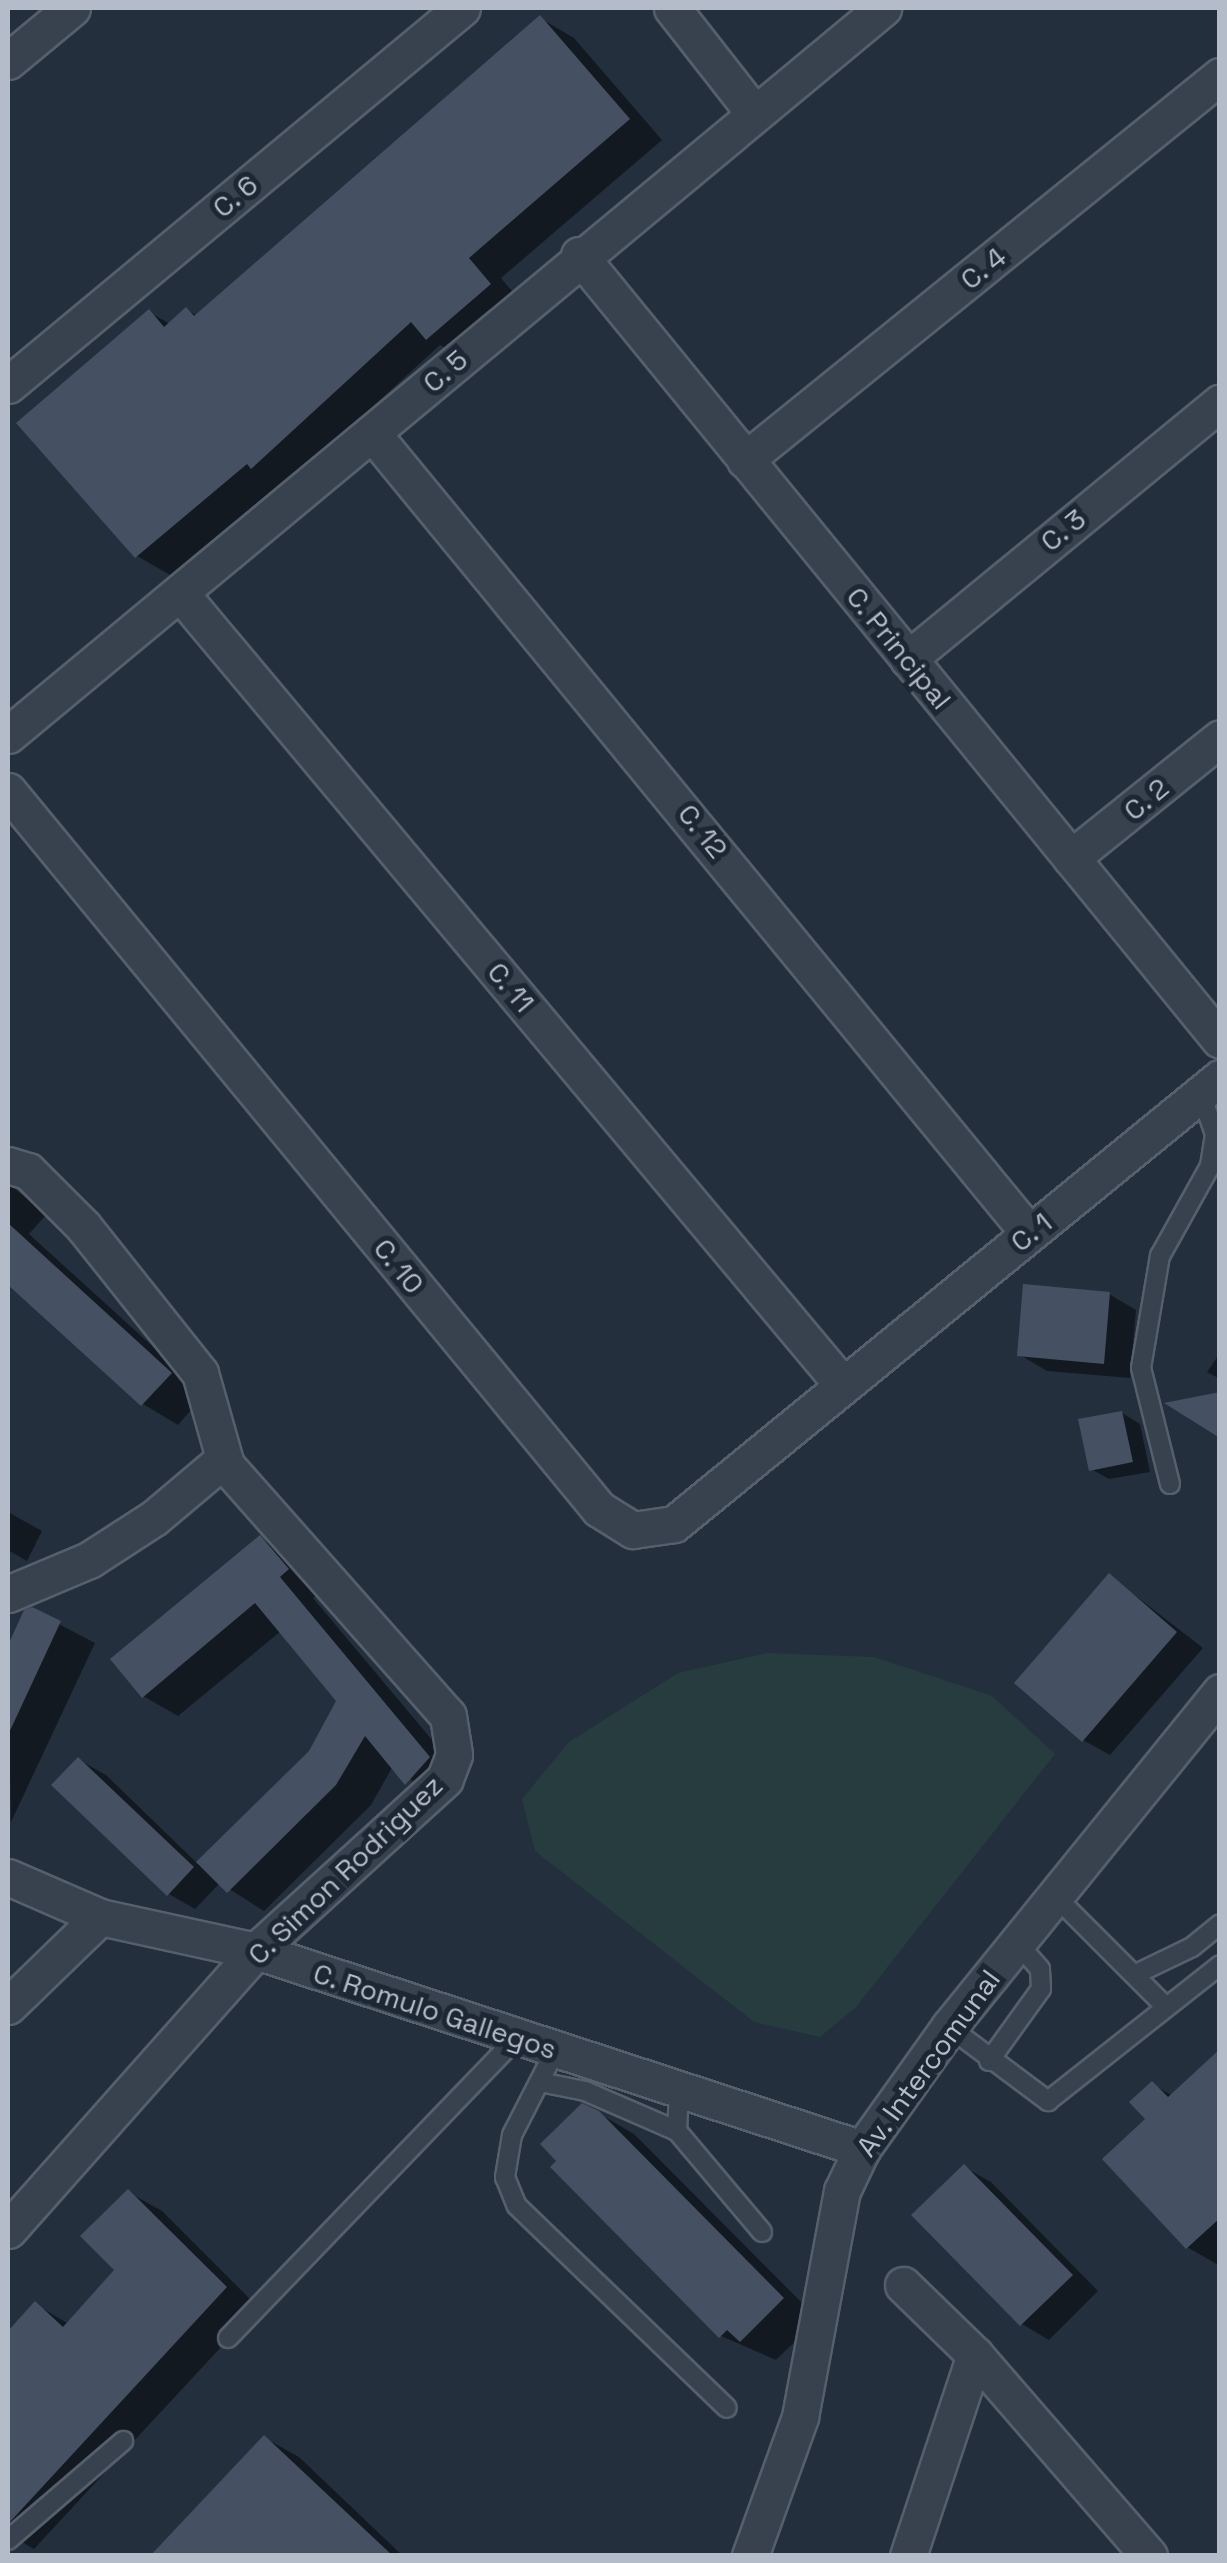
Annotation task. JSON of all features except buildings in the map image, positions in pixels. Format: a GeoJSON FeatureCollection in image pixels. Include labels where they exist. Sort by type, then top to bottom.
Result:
{"type":"FeatureCollection","features":[{"type":"Feature","properties":{"kind":"street"},"geometry":{"type":"LineString","coordinates":[[8,61],[72,8]]}},
{"type":"Feature","properties":{"kind":"street","name":"C. 6"},"geometry":{"type":"LineString","coordinates":[[8,385],[462,8]]}},
{"type":"Feature","properties":{"kind":"street"},"geometry":{"type":"LineString","coordinates":[[672,8],[754,113]]}},
{"type":"Feature","properties":{"kind":"street","name":"C. 5"},"geometry":{"type":"LineString","coordinates":[[8,735],[579,256],[883,8]]}},
{"type":"Feature","properties":{"kind":"street","name":"C. 4"},"geometry":{"type":"LineString","coordinates":[[746,460],[1220,76]]}},
{"type":"Feature","properties":{"kind":"street","name":"C. Principal"},"geometry":{"type":"LineString","coordinates":[[579,256],[1220,1040]]}},
{"type":"Feature","properties":{"kind":"street","name":"C. 3"},"geometry":{"type":"LineString","coordinates":[[908,659],[1220,403]]}},
{"type":"Feature","properties":{"kind":"street","name":"C. 12"},"geometry":{"type":"LineString","coordinates":[[372,433],[1029,1233]]}},
{"type":"Feature","properties":{"kind":"street","name":"C. 11"},"geometry":{"type":"LineString","coordinates":[[180,592],[841,1383]]}},
{"type":"Feature","properties":{"kind":"street","name":"C. 2"},"geometry":{"type":"LineString","coordinates":[[1071,858],[1220,738]]}},
{"type":"Feature","properties":{"kind":"street","name":"C. 10"},"geometry":{"type":"LineString","coordinates":[[8,791],[599,1509],[634,1530],[674,1524],[841,1383]]}},
{"type":"Feature","properties":{"kind":"street","name":"C. 1"},"geometry":{"type":"LineString","coordinates":[[841,1383],[1210,1086]]}},
{"type":"Feature","properties":{"kind":"street"},"geometry":{"type":"LineString","coordinates":[[8,1141],[18,1168],[83,1226],[200,1373],[226,1465],[218,1464],[154,1518],[89,1560],[8,1594]]}},
{"type":"Feature","properties":{"kind":"street","name":"C. Simon Rodriguez"},"geometry":{"type":"LineString","coordinates":[[8,2230],[256,1951],[445,1779],[454,1754],[448,1716],[226,1465]]}},
{"type":"Feature","properties":{"kind":"street","name":"Av. Intercomunal"},"geometry":{"type":"LineString","coordinates":[[750,2556],[800,2418],[842,2191],[862,2149],[949,2028],[1218,1697]]}},
{"type":"Feature","properties":{"kind":"street","name":"C. Romulo Gallegos"},"geometry":{"type":"LineString","coordinates":[[8,1877],[100,1917],[256,1951],[516,2039],[548,2066],[679,2094],[862,2149]]}},
{"type":"Feature","properties":{"kind":"street"},"geometry":{"type":"LineString","coordinates":[[8,2006],[100,1917]]}},
{"type":"Feature","properties":{"kind":"street"},"geometry":{"type":"LineString","coordinates":[[903,2284],[975,2356],[1149,2556]]}},
{"type":"Feature","properties":{"kind":"street"},"geometry":{"type":"LineString","coordinates":[[908,2556],[975,2356]]}},
{"type":"Feature","properties":{"kind":"lane"},"geometry":{"type":"LineString","coordinates":[[1170,1484],[1141,1368],[1160,1256],[1210,1166],[1215,1134],[1210,1086]]}},
{"type":"Feature","properties":{"kind":"lane"},"geometry":{"type":"LineString","coordinates":[[1055,1896],[1164,2006]]}},
{"type":"Feature","properties":{"kind":"lane"},"geometry":{"type":"LineString","coordinates":[[1136,1974],[1192,1947],[1220,1924]]}},
{"type":"Feature","properties":{"kind":"lane"},"geometry":{"type":"LineString","coordinates":[[990,2061],[1041,1989],[1040,1969],[1017,1943]]}},
{"type":"Feature","properties":{"kind":"lane"},"geometry":{"type":"LineString","coordinates":[[949,2028],[1035,2097],[1059,2098],[1164,2006],[1220,1964]]}},
{"type":"Feature","properties":{"kind":"lane"},"geometry":{"type":"LineString","coordinates":[[228,2338],[516,2039]]}},
{"type":"Feature","properties":{"kind":"lane"},"geometry":{"type":"LineString","coordinates":[[727,2408],[516,2206],[505,2177],[512,2136],[548,2066],[585,2091],[677,2130],[762,2232]]}},
{"type":"Feature","properties":{"kind":"lane"},"geometry":{"type":"LineString","coordinates":[[677,2130],[679,2094]]}},
{"type":"Feature","properties":{"kind":"lane"},"geometry":{"type":"LineString","coordinates":[[8,2540],[123,2441]]}},
{"type":"Feature","properties":{"kind":"green space"},"geometry":{"type":"Polygon","coordinates":[[[767,1653],[874,1657],[992,1696],[1055,1754],[856,2007],[820,2037],[754,2022],[535,1851],[522,1799],[569,1742],[678,1673],[767,1653]]]}}]}
